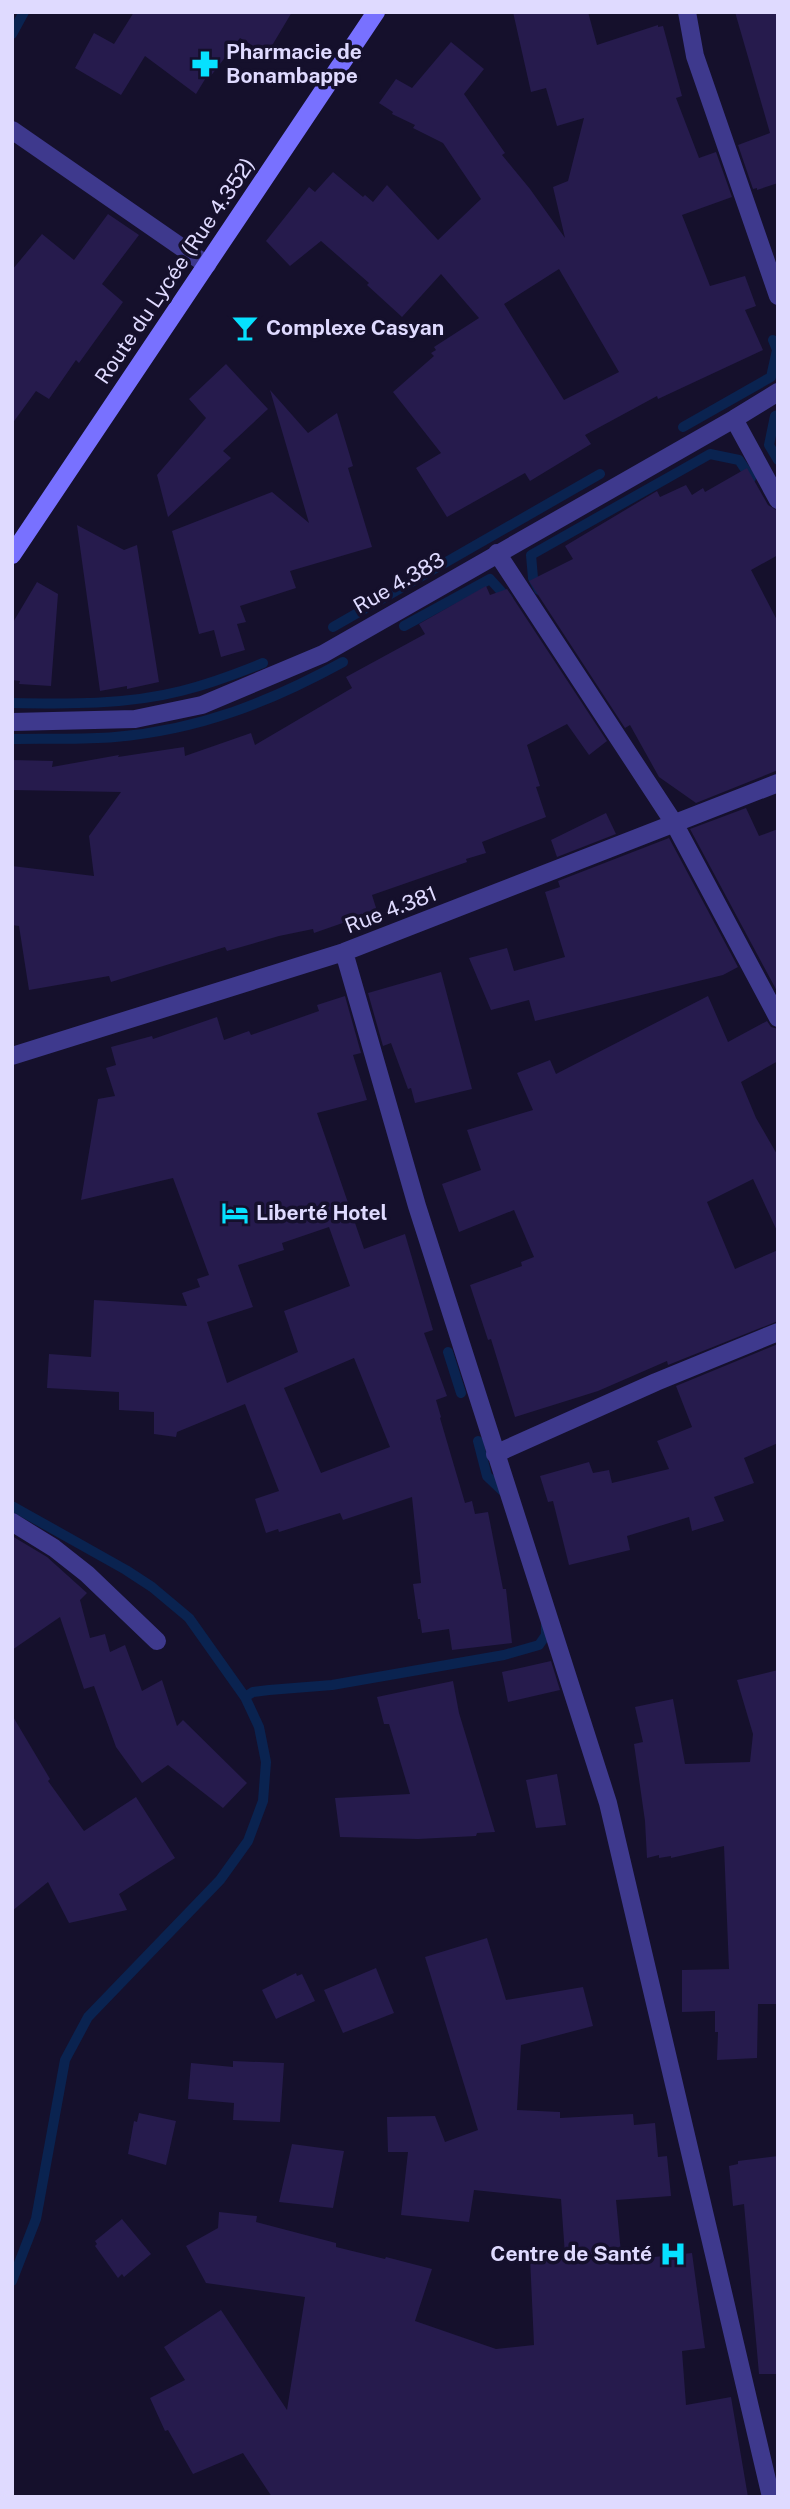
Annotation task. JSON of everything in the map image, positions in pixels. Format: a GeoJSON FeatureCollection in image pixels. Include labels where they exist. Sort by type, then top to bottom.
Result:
{"type":"FeatureCollection","features":[{"type":"Feature","properties":{"kind":"main road","name":"Route du Lycée (Rue 4.352)"},"geometry":{"type":"LineString","coordinates":[[12,555],[376,12]]}},
{"type":"Feature","properties":{"kind":"street"},"geometry":{"type":"LineString","coordinates":[[687,12],[695,56],[778,296]]}},
{"type":"Feature","properties":{"kind":"street"},"geometry":{"type":"LineString","coordinates":[[12,130],[206,265]]}},
{"type":"Feature","properties":{"kind":"street","name":"Rue 4.383"},"geometry":{"type":"LineString","coordinates":[[12,722],[135,719],[202,705],[323,654],[778,392]]}},
{"type":"Feature","properties":{"kind":"street"},"geometry":{"type":"LineString","coordinates":[[734,419],[778,500]]}},
{"type":"Feature","properties":{"kind":"street"},"geometry":{"type":"LineString","coordinates":[[497,553],[674,823],[778,1018]]}},
{"type":"Feature","properties":{"kind":"street","name":"Rue 4.381"},"geometry":{"type":"LineString","coordinates":[[12,1055],[344,952],[778,783]]}},
{"type":"Feature","properties":{"kind":"street"},"geometry":{"type":"LineString","coordinates":[[344,952],[416,1206],[608,1804],[771,2497]]}},
{"type":"Feature","properties":{"kind":"street"},"geometry":{"type":"LineString","coordinates":[[495,1454],[656,1382],[778,1332]]}},
{"type":"Feature","properties":{"kind":"street"},"geometry":{"type":"LineString","coordinates":[[12,1522],[54,1548],[87,1574],[157,1641]]}},
{"type":"Feature","properties":{"kind":"building"},"geometry":{"type":"Polygon","coordinates":[[[134,12],[292,12],[267,54],[240,38],[210,77],[207,76],[196,94],[145,56],[121,95],[75,68],[94,33],[114,44],[134,12]]]}},
{"type":"Feature","properties":{"kind":"building"},"geometry":{"type":"Polygon","coordinates":[[[513,12],[588,12],[597,45],[658,25],[663,26],[682,96],[676,98],[699,158],[716,152],[732,197],[682,215],[710,286],[745,276],[756,306],[745,310],[763,350],[658,399],[657,396],[585,435],[591,444],[530,481],[525,473],[447,517],[416,468],[441,453],[393,392],[434,356],[431,353],[436,350],[434,347],[479,318],[441,274],[402,317],[367,285],[369,283],[321,241],[290,266],[266,241],[309,187],[315,192],[333,172],[373,202],[387,185],[438,240],[481,199],[443,143],[413,128],[415,125],[392,114],[393,112],[379,103],[396,79],[412,88],[451,42],[484,69],[464,94],[505,153],[502,155],[565,238],[553,187],[568,181],[584,118],[557,126],[546,88],[531,92],[513,12]],[[559,269],[504,304],[564,400],[619,372],[559,269]]]}},
{"type":"Feature","properties":{"kind":"building"},"geometry":{"type":"Polygon","coordinates":[[[735,12],[778,12],[778,183],[757,190],[753,189],[738,145],[770,133],[735,12]]]}},
{"type":"Feature","properties":{"kind":"building"},"geometry":{"type":"Polygon","coordinates":[[[108,214],[139,235],[102,284],[123,302],[79,363],[76,360],[49,399],[36,391],[12,424],[12,270],[42,234],[74,260],[108,214]]]}},
{"type":"Feature","properties":{"kind":"building"},"geometry":{"type":"Polygon","coordinates":[[[226,364],[268,409],[223,451],[231,458],[168,517],[157,475],[206,418],[189,399],[226,364]]]}},
{"type":"Feature","properties":{"kind":"building"},"geometry":{"type":"Polygon","coordinates":[[[270,390],[308,433],[337,413],[353,466],[348,468],[372,547],[290,571],[296,588],[240,606],[246,622],[237,624],[245,650],[221,657],[214,630],[199,634],[172,531],[272,492],[309,523],[270,390]]]}},
{"type":"Feature","properties":{"kind":"building"},"geometry":{"type":"Polygon","coordinates":[[[747,468],[768,505],[778,511],[778,555],[751,570],[778,622],[778,770],[696,803],[659,777],[630,725],[625,728],[529,581],[573,559],[565,546],[657,491],[660,497],[686,485],[692,495],[703,488],[705,492],[747,468]]]}},
{"type":"Feature","properties":{"kind":"building"},"geometry":{"type":"Polygon","coordinates":[[[77,525],[124,550],[137,545],[159,682],[100,691],[77,525]]]}},
{"type":"Feature","properties":{"kind":"building"},"geometry":{"type":"Polygon","coordinates":[[[37,582],[58,594],[51,686],[19,684],[20,681],[12,680],[12,624],[37,582]]]}},
{"type":"Feature","properties":{"kind":"building"},"geometry":{"type":"Polygon","coordinates":[[[486,586],[490,595],[507,589],[607,741],[589,755],[567,724],[527,745],[540,786],[536,787],[546,817],[482,842],[486,853],[466,859],[467,862],[372,895],[377,911],[314,933],[313,929],[279,936],[227,951],[225,947],[111,982],[109,976],[29,990],[19,926],[12,925],[12,866],[94,876],[89,836],[121,792],[12,790],[12,760],[53,761],[52,767],[184,747],[185,756],[251,733],[255,745],[352,688],[346,677],[425,634],[419,624],[486,586]]]}},
{"type":"Feature","properties":{"kind":"building"},"geometry":{"type":"Polygon","coordinates":[[[746,808],[759,836],[778,829],[778,993],[690,829],[746,808]]]}},
{"type":"Feature","properties":{"kind":"building"},"geometry":{"type":"Polygon","coordinates":[[[606,813],[616,834],[557,857],[551,840],[606,813]]]}},
{"type":"Feature","properties":{"kind":"building"},"geometry":{"type":"Polygon","coordinates":[[[669,838],[738,967],[723,975],[535,1021],[529,1000],[491,1010],[469,958],[507,948],[514,971],[565,957],[545,892],[560,887],[558,881],[669,838]]]}},
{"type":"Feature","properties":{"kind":"building"},"geometry":{"type":"Polygon","coordinates":[[[441,972],[472,1089],[415,1103],[391,1043],[383,1046],[368,993],[441,972]]]}},
{"type":"Feature","properties":{"kind":"building"},"geometry":{"type":"Polygon","coordinates":[[[345,996],[361,1053],[353,1055],[367,1100],[317,1113],[364,1249],[405,1234],[433,1330],[424,1333],[447,1396],[436,1400],[440,1418],[465,1503],[472,1501],[475,1514],[488,1512],[503,1589],[506,1589],[512,1643],[452,1650],[449,1629],[422,1633],[413,1584],[421,1583],[412,1497],[343,1520],[340,1513],[279,1532],[278,1529],[266,1533],[255,1499],[279,1491],[245,1404],[177,1432],[176,1437],[154,1434],[154,1412],[119,1410],[119,1392],[47,1388],[49,1354],[91,1357],[94,1300],[187,1306],[182,1293],[200,1287],[197,1279],[209,1275],[173,1178],[81,1200],[98,1099],[115,1096],[106,1068],[116,1065],[111,1047],[152,1036],[153,1039],[217,1017],[224,1040],[249,1031],[251,1035],[319,1011],[317,1005],[345,996]],[[329,1227],[282,1243],[284,1250],[238,1265],[253,1307],[207,1322],[227,1383],[298,1352],[284,1311],[350,1286],[329,1227]],[[354,1358],[284,1388],[321,1473],[390,1447],[354,1358]]]}},
{"type":"Feature","properties":{"kind":"building"},"geometry":{"type":"Polygon","coordinates":[[[708,996],[728,1042],[767,1021],[771,1027],[778,1029],[778,1061],[741,1082],[756,1118],[778,1156],[778,1233],[753,1179],[707,1202],[735,1269],[778,1250],[778,1321],[668,1365],[667,1361],[598,1391],[515,1417],[491,1339],[488,1340],[470,1285],[522,1266],[521,1262],[534,1257],[514,1210],[459,1232],[442,1184],[481,1170],[467,1130],[533,1110],[517,1073],[550,1060],[556,1074],[708,996]]]}},
{"type":"Feature","properties":{"kind":"building"},"geometry":{"type":"Polygon","coordinates":[[[778,1344],[778,1443],[744,1458],[754,1483],[714,1497],[724,1521],[692,1531],[689,1517],[627,1536],[630,1550],[569,1565],[553,1501],[548,1502],[540,1476],[589,1462],[593,1473],[609,1470],[612,1483],[669,1469],[657,1441],[692,1427],[676,1386],[778,1344]]]}},
{"type":"Feature","properties":{"kind":"building"},"geometry":{"type":"Polygon","coordinates":[[[12,1536],[47,1557],[87,1593],[80,1600],[90,1638],[105,1634],[110,1652],[125,1645],[142,1691],[162,1680],[177,1726],[183,1720],[247,1783],[223,1808],[168,1765],[142,1783],[116,1747],[94,1686],[84,1689],[60,1617],[12,1650],[12,1536]]]}},
{"type":"Feature","properties":{"kind":"building"},"geometry":{"type":"Polygon","coordinates":[[[551,1661],[560,1690],[508,1702],[502,1672],[551,1661]]]}},
{"type":"Feature","properties":{"kind":"building"},"geometry":{"type":"Polygon","coordinates":[[[778,1670],[778,2004],[758,2004],[757,2058],[717,2060],[718,2032],[715,2032],[715,2011],[682,2012],[682,1970],[729,1969],[724,1846],[671,1858],[659,1858],[659,1855],[647,1858],[645,1821],[634,1744],[643,1742],[635,1707],[673,1699],[685,1764],[750,1762],[753,1734],[737,1680],[778,1670]]]}},
{"type":"Feature","properties":{"kind":"building"},"geometry":{"type":"Polygon","coordinates":[[[453,1681],[459,1713],[495,1832],[477,1833],[476,1836],[418,1839],[340,1837],[335,1798],[410,1794],[389,1724],[384,1724],[377,1697],[453,1681]]]}},
{"type":"Feature","properties":{"kind":"building"},"geometry":{"type":"Polygon","coordinates":[[[12,1715],[50,1779],[48,1781],[84,1831],[136,1797],[175,1858],[119,1894],[127,1910],[69,1923],[48,1882],[12,1911],[12,1715]]]}},
{"type":"Feature","properties":{"kind":"building"},"geometry":{"type":"Polygon","coordinates":[[[557,1774],[566,1825],[536,1828],[526,1780],[557,1774]]]}},
{"type":"Feature","properties":{"kind":"building"},"geometry":{"type":"Polygon","coordinates":[[[487,1938],[506,2000],[583,1987],[593,2026],[521,2045],[517,2110],[560,2112],[560,2118],[633,2114],[634,2125],[655,2123],[658,2157],[667,2156],[671,2196],[616,2200],[621,2253],[625,2253],[626,2260],[692,2253],[705,2348],[682,2351],[686,2405],[731,2397],[748,2497],[272,2497],[243,2453],[193,2474],[168,2430],[165,2431],[150,2398],[185,2380],[164,2347],[221,2310],[287,2410],[305,2297],[206,2283],[186,2246],[218,2228],[219,2212],[257,2216],[256,2222],[336,2243],[336,2247],[432,2269],[415,2321],[496,2349],[534,2345],[530,2257],[565,2255],[561,2199],[474,2190],[469,2222],[401,2215],[408,2152],[388,2152],[387,2117],[435,2116],[445,2142],[478,2130],[425,1957],[487,1938]]]}},
{"type":"Feature","properties":{"kind":"building"},"geometry":{"type":"Polygon","coordinates":[[[376,1968],[394,2013],[343,2033],[324,1990],[376,1968]]]}},
{"type":"Feature","properties":{"kind":"building"},"geometry":{"type":"Polygon","coordinates":[[[296,1973],[297,1976],[302,1974],[315,2001],[276,2019],[262,1990],[296,1973]]]}},
{"type":"Feature","properties":{"kind":"building"},"geometry":{"type":"Polygon","coordinates":[[[233,2061],[284,2063],[280,2122],[233,2120],[234,2103],[188,2099],[191,2063],[233,2067],[233,2061]]]}},
{"type":"Feature","properties":{"kind":"building"},"geometry":{"type":"Polygon","coordinates":[[[139,2113],[176,2121],[166,2165],[128,2154],[134,2121],[137,2122],[139,2113]]]}},
{"type":"Feature","properties":{"kind":"building"},"geometry":{"type":"Polygon","coordinates":[[[292,2144],[344,2151],[333,2208],[279,2202],[292,2144]]]}},
{"type":"Feature","properties":{"kind":"building"},"geometry":{"type":"Polygon","coordinates":[[[778,2156],[778,2374],[759,2374],[744,2204],[733,2206],[729,2166],[738,2164],[738,2161],[778,2156]]]}},
{"type":"Feature","properties":{"kind":"building"},"geometry":{"type":"Polygon","coordinates":[[[122,2219],[151,2254],[124,2277],[122,2274],[118,2278],[95,2246],[95,2241],[122,2219]]]}},
{"type":"Feature","properties":{"kind":"waterway"},"geometry":{"type":"LineString","coordinates":[[12,34],[24,12]]}},
{"type":"Feature","properties":{"kind":"waterway"},"geometry":{"type":"LineString","coordinates":[[683,427],[771,377],[777,350],[773,340]]}},
{"type":"Feature","properties":{"kind":"waterway"},"geometry":{"type":"LineString","coordinates":[[778,415],[775,416],[769,445],[778,460]]}},
{"type":"Feature","properties":{"kind":"waterway"},"geometry":{"type":"LineString","coordinates":[[539,590],[533,578],[531,555],[710,454],[739,460],[751,478]]}},
{"type":"Feature","properties":{"kind":"waterway"},"geometry":{"type":"LineString","coordinates":[[333,627],[600,474]]}},
{"type":"Feature","properties":{"kind":"waterway"},"geometry":{"type":"LineString","coordinates":[[404,626],[490,579],[508,599]]}},
{"type":"Feature","properties":{"kind":"waterway"},"geometry":{"type":"LineString","coordinates":[[12,739],[102,738],[176,728],[205,721],[261,701],[343,662]]}},
{"type":"Feature","properties":{"kind":"waterway"},"geometry":{"type":"LineString","coordinates":[[12,703],[76,703],[160,696],[263,663]]}},
{"type":"Feature","properties":{"kind":"waterway"},"geometry":{"type":"LineString","coordinates":[[448,1352],[461,1393]]}},
{"type":"Feature","properties":{"kind":"waterway"},"geometry":{"type":"LineString","coordinates":[[478,1441],[487,1476],[506,1494]]}},
{"type":"Feature","properties":{"kind":"waterway"},"geometry":{"type":"LineString","coordinates":[[12,1506],[126,1570],[152,1587],[189,1618],[245,1697],[259,1727],[266,1762],[263,1801],[248,1841],[220,1880],[88,2017],[65,2060],[36,2219],[12,2281]]}},
{"type":"Feature","properties":{"kind":"waterway"},"geometry":{"type":"LineString","coordinates":[[245,1697],[253,1692],[332,1685],[504,1655],[539,1645],[546,1635],[546,1625]]}},
{"type":"Feature","properties":{"kind":"place","name":"Pharmacie de Bonambappe"},"geometry":{"type":"Point","coordinates":[205,64]}},
{"type":"Feature","properties":{"kind":"place","name":"Complexe Casyan"},"geometry":{"type":"Point","coordinates":[245,328]}},
{"type":"Feature","properties":{"kind":"place","name":"Liberté Hotel"},"geometry":{"type":"Point","coordinates":[235,1213]}},
{"type":"Feature","properties":{"kind":"place","name":"Centre de Santé"},"geometry":{"type":"Point","coordinates":[673,2254]}}]}
